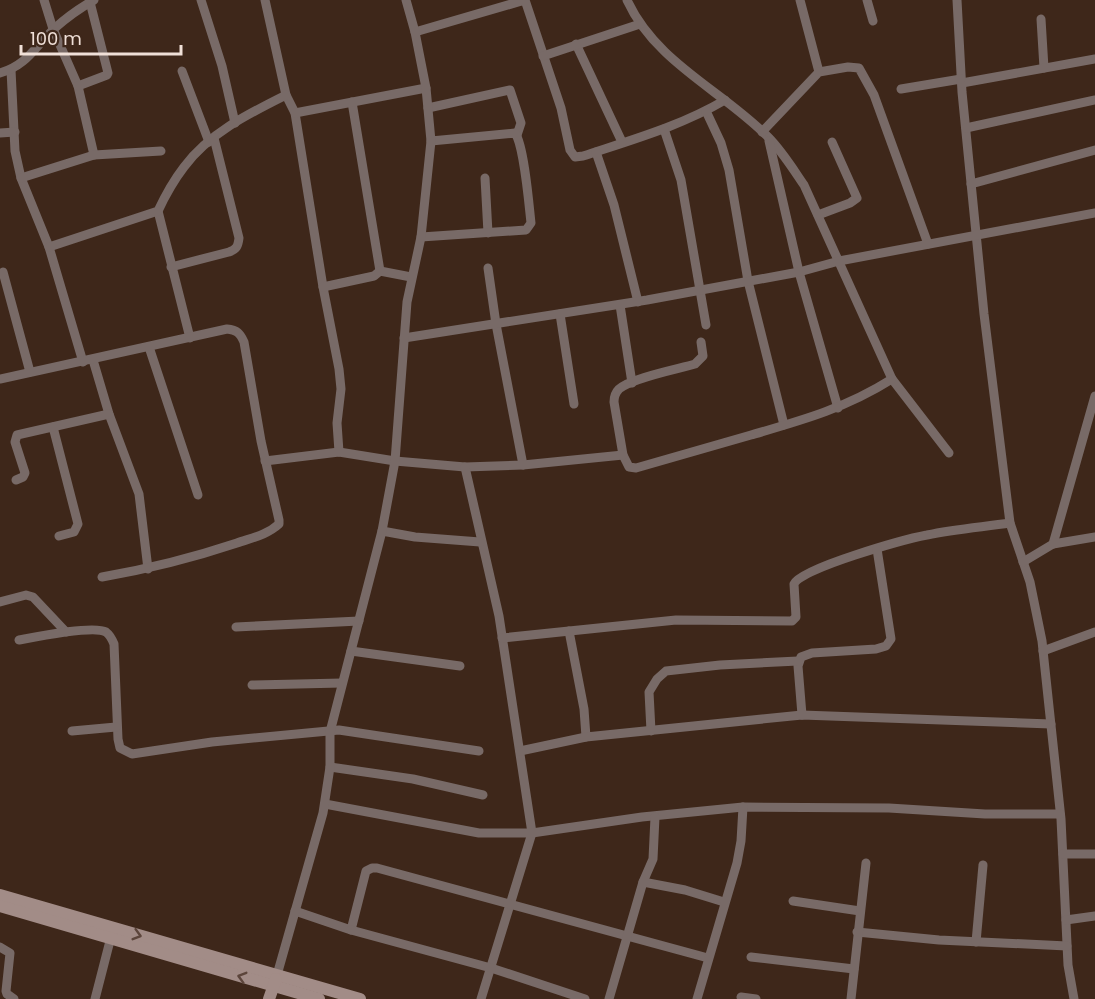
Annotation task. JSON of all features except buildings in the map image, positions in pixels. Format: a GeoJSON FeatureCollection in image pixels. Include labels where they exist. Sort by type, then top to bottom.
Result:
{"type":"FeatureCollection","features":[{"type":"Feature","properties":{"kind":"main road"},"geometry":{"type":"LineString","coordinates":[[0,895],[112,933],[275,981],[360,999]]}},
{"type":"Feature","properties":{"kind":"main road"},"geometry":{"type":"LineString","coordinates":[[0,906],[112,933]]}},
{"type":"Feature","properties":{"kind":"main road"},"geometry":{"type":"LineString","coordinates":[[269,999],[275,981]]}},
{"type":"Feature","properties":{"kind":"main road"},"geometry":{"type":"LineString","coordinates":[[275,981],[319,999]]}},
{"type":"Feature","properties":{"kind":"street"},"geometry":{"type":"LineString","coordinates":[[44,0],[78,86],[94,154]]}},
{"type":"Feature","properties":{"kind":"street"},"geometry":{"type":"LineString","coordinates":[[201,0],[222,66],[235,123]]}},
{"type":"Feature","properties":{"kind":"street"},"geometry":{"type":"LineString","coordinates":[[265,0],[286,95],[295,113],[323,287],[339,369],[341,389],[337,423],[339,452]]}},
{"type":"Feature","properties":{"kind":"street"},"geometry":{"type":"LineString","coordinates":[[275,981],[325,804],[330,767],[330,732],[382,531],[395,461],[411,277],[421,237],[432,141],[426,88],[406,0]]}},
{"type":"Feature","properties":{"kind":"street"},"geometry":{"type":"LineString","coordinates":[[415,32],[525,0],[561,108],[572,154],[575,157],[664,129],[706,111],[724,100]]}},
{"type":"Feature","properties":{"kind":"street"},"geometry":{"type":"LineString","coordinates":[[627,0],[640,24],[668,57],[765,134],[794,170],[818,215],[892,379],[949,453]]}},
{"type":"Feature","properties":{"kind":"street"},"geometry":{"type":"LineString","coordinates":[[800,0],[819,72]]}},
{"type":"Feature","properties":{"kind":"street"},"geometry":{"type":"LineString","coordinates":[[867,0],[873,21]]}},
{"type":"Feature","properties":{"kind":"street"},"geometry":{"type":"LineString","coordinates":[[957,0],[966,128],[984,314],[1010,523],[1030,582],[1043,651],[1060,814],[1068,965],[1074,999]]}},
{"type":"Feature","properties":{"kind":"street"},"geometry":{"type":"LineString","coordinates":[[0,73],[11,70],[29,57],[54,29],[92,1],[108,73],[78,86]]}},
{"type":"Feature","properties":{"kind":"street"},"geometry":{"type":"LineString","coordinates":[[1041,19],[1044,68]]}},
{"type":"Feature","properties":{"kind":"street"},"geometry":{"type":"LineString","coordinates":[[543,56],[640,24]]}},
{"type":"Feature","properties":{"kind":"street"},"geometry":{"type":"LineString","coordinates":[[576,44],[622,142]]}},
{"type":"Feature","properties":{"kind":"street"},"geometry":{"type":"LineString","coordinates":[[901,89],[1095,59]]}},
{"type":"Feature","properties":{"kind":"street"},"geometry":{"type":"LineString","coordinates":[[765,134],[819,72],[856,67],[864,74],[928,244]]}},
{"type":"Feature","properties":{"kind":"street"},"geometry":{"type":"LineString","coordinates":[[11,70],[15,152],[21,178],[49,247],[83,362]]}},
{"type":"Feature","properties":{"kind":"street"},"geometry":{"type":"LineString","coordinates":[[171,267],[235,250],[239,238],[212,140],[182,72]]}},
{"type":"Feature","properties":{"kind":"street"},"geometry":{"type":"LineString","coordinates":[[295,113],[426,88]]}},
{"type":"Feature","properties":{"kind":"street"},"geometry":{"type":"LineString","coordinates":[[421,237],[526,230],[531,226],[523,162],[517,135],[521,123],[510,90],[428,108]]}},
{"type":"Feature","properties":{"kind":"street"},"geometry":{"type":"LineString","coordinates":[[49,247],[158,211],[185,165],[212,140],[235,123],[286,95]]}},
{"type":"Feature","properties":{"kind":"street"},"geometry":{"type":"LineString","coordinates":[[966,128],[1095,100]]}},
{"type":"Feature","properties":{"kind":"street"},"geometry":{"type":"LineString","coordinates":[[352,102],[380,271]]}},
{"type":"Feature","properties":{"kind":"street"},"geometry":{"type":"LineString","coordinates":[[706,111],[721,143],[729,170],[748,281],[784,425]]}},
{"type":"Feature","properties":{"kind":"street"},"geometry":{"type":"LineString","coordinates":[[664,129],[681,180],[706,325]]}},
{"type":"Feature","properties":{"kind":"street"},"geometry":{"type":"LineString","coordinates":[[0,134],[15,132]]}},
{"type":"Feature","properties":{"kind":"street"},"geometry":{"type":"LineString","coordinates":[[432,141],[509,132],[517,135]]}},
{"type":"Feature","properties":{"kind":"street"},"geometry":{"type":"LineString","coordinates":[[765,134],[799,272],[838,408]]}},
{"type":"Feature","properties":{"kind":"street"},"geometry":{"type":"LineString","coordinates":[[818,215],[857,198],[832,142]]}},
{"type":"Feature","properties":{"kind":"street"},"geometry":{"type":"LineString","coordinates":[[971,184],[1095,150]]}},
{"type":"Feature","properties":{"kind":"street"},"geometry":{"type":"LineString","coordinates":[[21,178],[94,154],[161,151]]}},
{"type":"Feature","properties":{"kind":"street"},"geometry":{"type":"LineString","coordinates":[[596,152],[614,205],[638,302]]}},
{"type":"Feature","properties":{"kind":"street"},"geometry":{"type":"LineString","coordinates":[[485,178],[488,233]]}},
{"type":"Feature","properties":{"kind":"street"},"geometry":{"type":"LineString","coordinates":[[158,211],[190,338]]}},
{"type":"Feature","properties":{"kind":"street"},"geometry":{"type":"LineString","coordinates":[[404,338],[699,291],[799,272],[839,261],[1095,213]]}},
{"type":"Feature","properties":{"kind":"street"},"geometry":{"type":"LineString","coordinates":[[488,267],[496,324],[523,465]]}},
{"type":"Feature","properties":{"kind":"street"},"geometry":{"type":"LineString","coordinates":[[380,271],[411,277]]}},
{"type":"Feature","properties":{"kind":"street"},"geometry":{"type":"LineString","coordinates":[[323,287],[374,276],[380,271]]}},
{"type":"Feature","properties":{"kind":"street"},"geometry":{"type":"LineString","coordinates":[[3,272],[30,372]]}},
{"type":"Feature","properties":{"kind":"street"},"geometry":{"type":"LineString","coordinates":[[620,305],[632,383]]}},
{"type":"Feature","properties":{"kind":"street"},"geometry":{"type":"LineString","coordinates":[[560,314],[574,404]]}},
{"type":"Feature","properties":{"kind":"street"},"geometry":{"type":"LineString","coordinates":[[0,379],[227,329],[240,333],[244,342],[265,461],[279,524],[267,533],[200,556],[102,578]]}},
{"type":"Feature","properties":{"kind":"street"},"geometry":{"type":"LineString","coordinates":[[701,342],[703,356],[695,364],[632,383],[617,390],[614,397],[623,455],[629,466],[636,468],[838,408],[892,379]]}},
{"type":"Feature","properties":{"kind":"street"},"geometry":{"type":"LineString","coordinates":[[149,347],[198,495]]}},
{"type":"Feature","properties":{"kind":"street"},"geometry":{"type":"LineString","coordinates":[[93,360],[109,414],[139,494],[148,569]]}},
{"type":"Feature","properties":{"kind":"street"},"geometry":{"type":"LineString","coordinates":[[1053,544],[1095,396]]}},
{"type":"Feature","properties":{"kind":"street"},"geometry":{"type":"LineString","coordinates":[[16,480],[23,477],[25,473],[14,438],[21,434],[109,414]]}},
{"type":"Feature","properties":{"kind":"street"},"geometry":{"type":"LineString","coordinates":[[53,427],[78,524],[74,532],[59,537]]}},
{"type":"Feature","properties":{"kind":"street"},"geometry":{"type":"LineString","coordinates":[[265,461],[339,452],[395,461],[465,467],[523,465],[623,455]]}},
{"type":"Feature","properties":{"kind":"street"},"geometry":{"type":"LineString","coordinates":[[465,467],[480,542],[499,616],[532,833],[481,999]]}},
{"type":"Feature","properties":{"kind":"street"},"geometry":{"type":"LineString","coordinates":[[502,638],[676,620],[792,621],[796,617],[794,584],[798,578],[842,560],[927,535],[1010,523]]}},
{"type":"Feature","properties":{"kind":"street"},"geometry":{"type":"LineString","coordinates":[[382,531],[415,537],[480,542]]}},
{"type":"Feature","properties":{"kind":"street"},"geometry":{"type":"LineString","coordinates":[[1023,562],[1053,544],[1095,537]]}},
{"type":"Feature","properties":{"kind":"street"},"geometry":{"type":"LineString","coordinates":[[651,730],[649,692],[651,686],[666,671],[720,665],[798,661],[812,653],[876,649],[889,644],[891,632],[877,549]]}},
{"type":"Feature","properties":{"kind":"street"},"geometry":{"type":"LineString","coordinates":[[0,602],[26,595],[33,597],[66,632]]}},
{"type":"Feature","properties":{"kind":"street"},"geometry":{"type":"LineString","coordinates":[[236,627],[359,621]]}},
{"type":"Feature","properties":{"kind":"street"},"geometry":{"type":"LineString","coordinates":[[19,640],[66,632],[101,630],[111,636],[114,644],[116,727],[120,748],[132,754],[212,742],[339,730],[479,751]]}},
{"type":"Feature","properties":{"kind":"street"},"geometry":{"type":"LineString","coordinates":[[569,631],[584,709],[586,737]]}},
{"type":"Feature","properties":{"kind":"street"},"geometry":{"type":"LineString","coordinates":[[1043,651],[1095,632]]}},
{"type":"Feature","properties":{"kind":"street"},"geometry":{"type":"LineString","coordinates":[[351,651],[460,666]]}},
{"type":"Feature","properties":{"kind":"street"},"geometry":{"type":"LineString","coordinates":[[798,661],[802,715]]}},
{"type":"Feature","properties":{"kind":"street"},"geometry":{"type":"LineString","coordinates":[[252,685],[342,683]]}},
{"type":"Feature","properties":{"kind":"street"},"geometry":{"type":"LineString","coordinates":[[520,751],[586,737],[802,715],[1051,724]]}},
{"type":"Feature","properties":{"kind":"street"},"geometry":{"type":"LineString","coordinates":[[72,731],[116,727]]}},
{"type":"Feature","properties":{"kind":"street"},"geometry":{"type":"LineString","coordinates":[[330,767],[413,779],[483,795]]}},
{"type":"Feature","properties":{"kind":"street"},"geometry":{"type":"LineString","coordinates":[[325,804],[479,833],[532,833],[743,807],[889,808],[984,814],[1060,814]]}},
{"type":"Feature","properties":{"kind":"street"},"geometry":{"type":"LineString","coordinates":[[697,999],[737,863],[743,807]]}},
{"type":"Feature","properties":{"kind":"street"},"geometry":{"type":"LineString","coordinates":[[609,999],[643,882],[653,859],[655,817]]}},
{"type":"Feature","properties":{"kind":"street"},"geometry":{"type":"LineString","coordinates":[[1063,854],[1095,854]]}},
{"type":"Feature","properties":{"kind":"street"},"geometry":{"type":"LineString","coordinates":[[850,999],[866,863]]}},
{"type":"Feature","properties":{"kind":"street"},"geometry":{"type":"LineString","coordinates":[[976,942],[983,865]]}},
{"type":"Feature","properties":{"kind":"street"},"geometry":{"type":"LineString","coordinates":[[351,930],[366,872],[372,868],[708,958]]}},
{"type":"Feature","properties":{"kind":"street"},"geometry":{"type":"LineString","coordinates":[[643,882],[724,902]]}},
{"type":"Feature","properties":{"kind":"street"},"geometry":{"type":"LineString","coordinates":[[793,901],[860,911]]}},
{"type":"Feature","properties":{"kind":"street"},"geometry":{"type":"LineString","coordinates":[[295,911],[351,930],[490,968],[585,999]]}},
{"type":"Feature","properties":{"kind":"street"},"geometry":{"type":"LineString","coordinates":[[1066,920],[1095,916]]}},
{"type":"Feature","properties":{"kind":"street"},"geometry":{"type":"LineString","coordinates":[[857,932],[976,942],[1067,946]]}},
{"type":"Feature","properties":{"kind":"street"},"geometry":{"type":"LineString","coordinates":[[95,999],[112,933]]}},
{"type":"Feature","properties":{"kind":"street"},"geometry":{"type":"LineString","coordinates":[[0,947],[10,953],[6,991],[14,999]]}},
{"type":"Feature","properties":{"kind":"street"},"geometry":{"type":"LineString","coordinates":[[751,957],[854,969]]}},
{"type":"Feature","properties":{"kind":"street"},"geometry":{"type":"LineString","coordinates":[[741,998],[756,999]]}}]}
